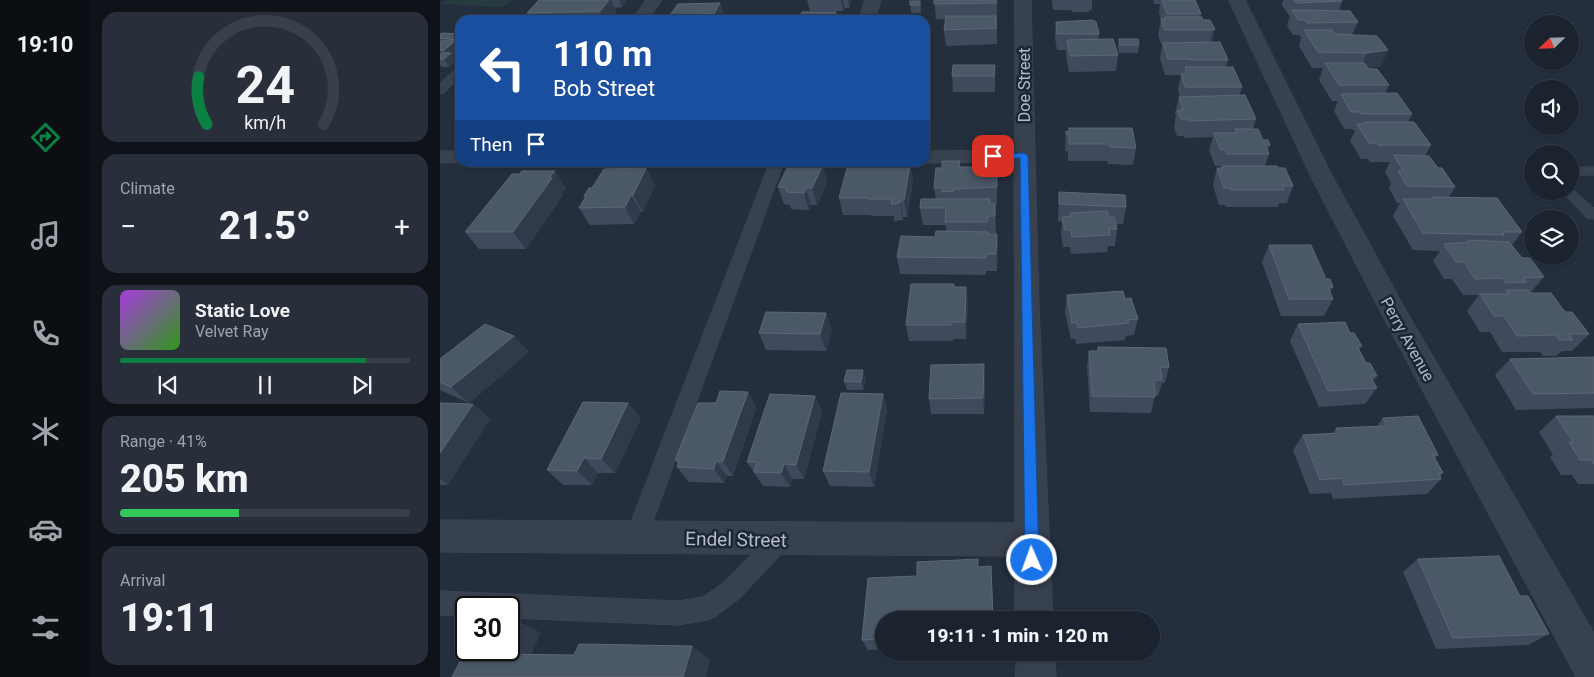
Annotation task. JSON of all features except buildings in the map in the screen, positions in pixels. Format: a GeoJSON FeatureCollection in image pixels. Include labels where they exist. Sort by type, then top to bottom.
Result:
{"type":"FeatureCollection","features":[{"type":"Feature","properties":{"kind":"street"},"geometry":{"type":"LineString","coordinates":[[644,15],[654,0]]}},
{"type":"Feature","properties":{"kind":"street"},"geometry":{"type":"LineString","coordinates":[[868,15],[873,0]]}},
{"type":"Feature","properties":{"kind":"street","name":"Doe Street"},"geometry":{"type":"LineString","coordinates":[[1023,0],[1024,156],[1034,611]]}},
{"type":"Feature","properties":{"kind":"street","name":"Perry Avenue"},"geometry":{"type":"LineString","coordinates":[[1237,0],[1322,176],[1395,315],[1523,548],[1594,671]]}},
{"type":"Feature","properties":{"kind":"street"},"geometry":{"type":"LineString","coordinates":[[930,157],[1024,156]]}},
{"type":"Feature","properties":{"kind":"street"},"geometry":{"type":"LineString","coordinates":[[440,157],[455,157]]}},
{"type":"Feature","properties":{"kind":"street","name":"Endel Street"},"geometry":{"type":"LineString","coordinates":[[440,536],[1031,540]]}},
{"type":"Feature","properties":{"kind":"street"},"geometry":{"type":"LineString","coordinates":[[1036,661],[1036,677]]}},
{"type":"Feature","properties":{"kind":"lane"},"geometry":{"type":"LineString","coordinates":[[440,90],[455,76]]}},
{"type":"Feature","properties":{"kind":"lane"},"geometry":{"type":"LineString","coordinates":[[636,538],[775,167]]}},
{"type":"Feature","properties":{"kind":"lane"},"geometry":{"type":"LineString","coordinates":[[1579,171],[1594,171]]}},
{"type":"Feature","properties":{"kind":"lane"},"geometry":{"type":"LineString","coordinates":[[1577,200],[1592,215]]}},
{"type":"Feature","properties":{"kind":"lane"},"geometry":{"type":"LineString","coordinates":[[440,603],[678,612],[708,608],[731,592],[782,539]]}},
{"type":"Feature","properties":{"kind":"green space"},"geometry":{"type":"Polygon","coordinates":[[[447,0],[512,0],[503,7],[441,4],[447,0]]]}},
{"type":"Feature","properties":{"kind":"route"},"geometry":{"type":"LineString","coordinates":[[993,156],[1024,156],[1032,560]]}}]}
